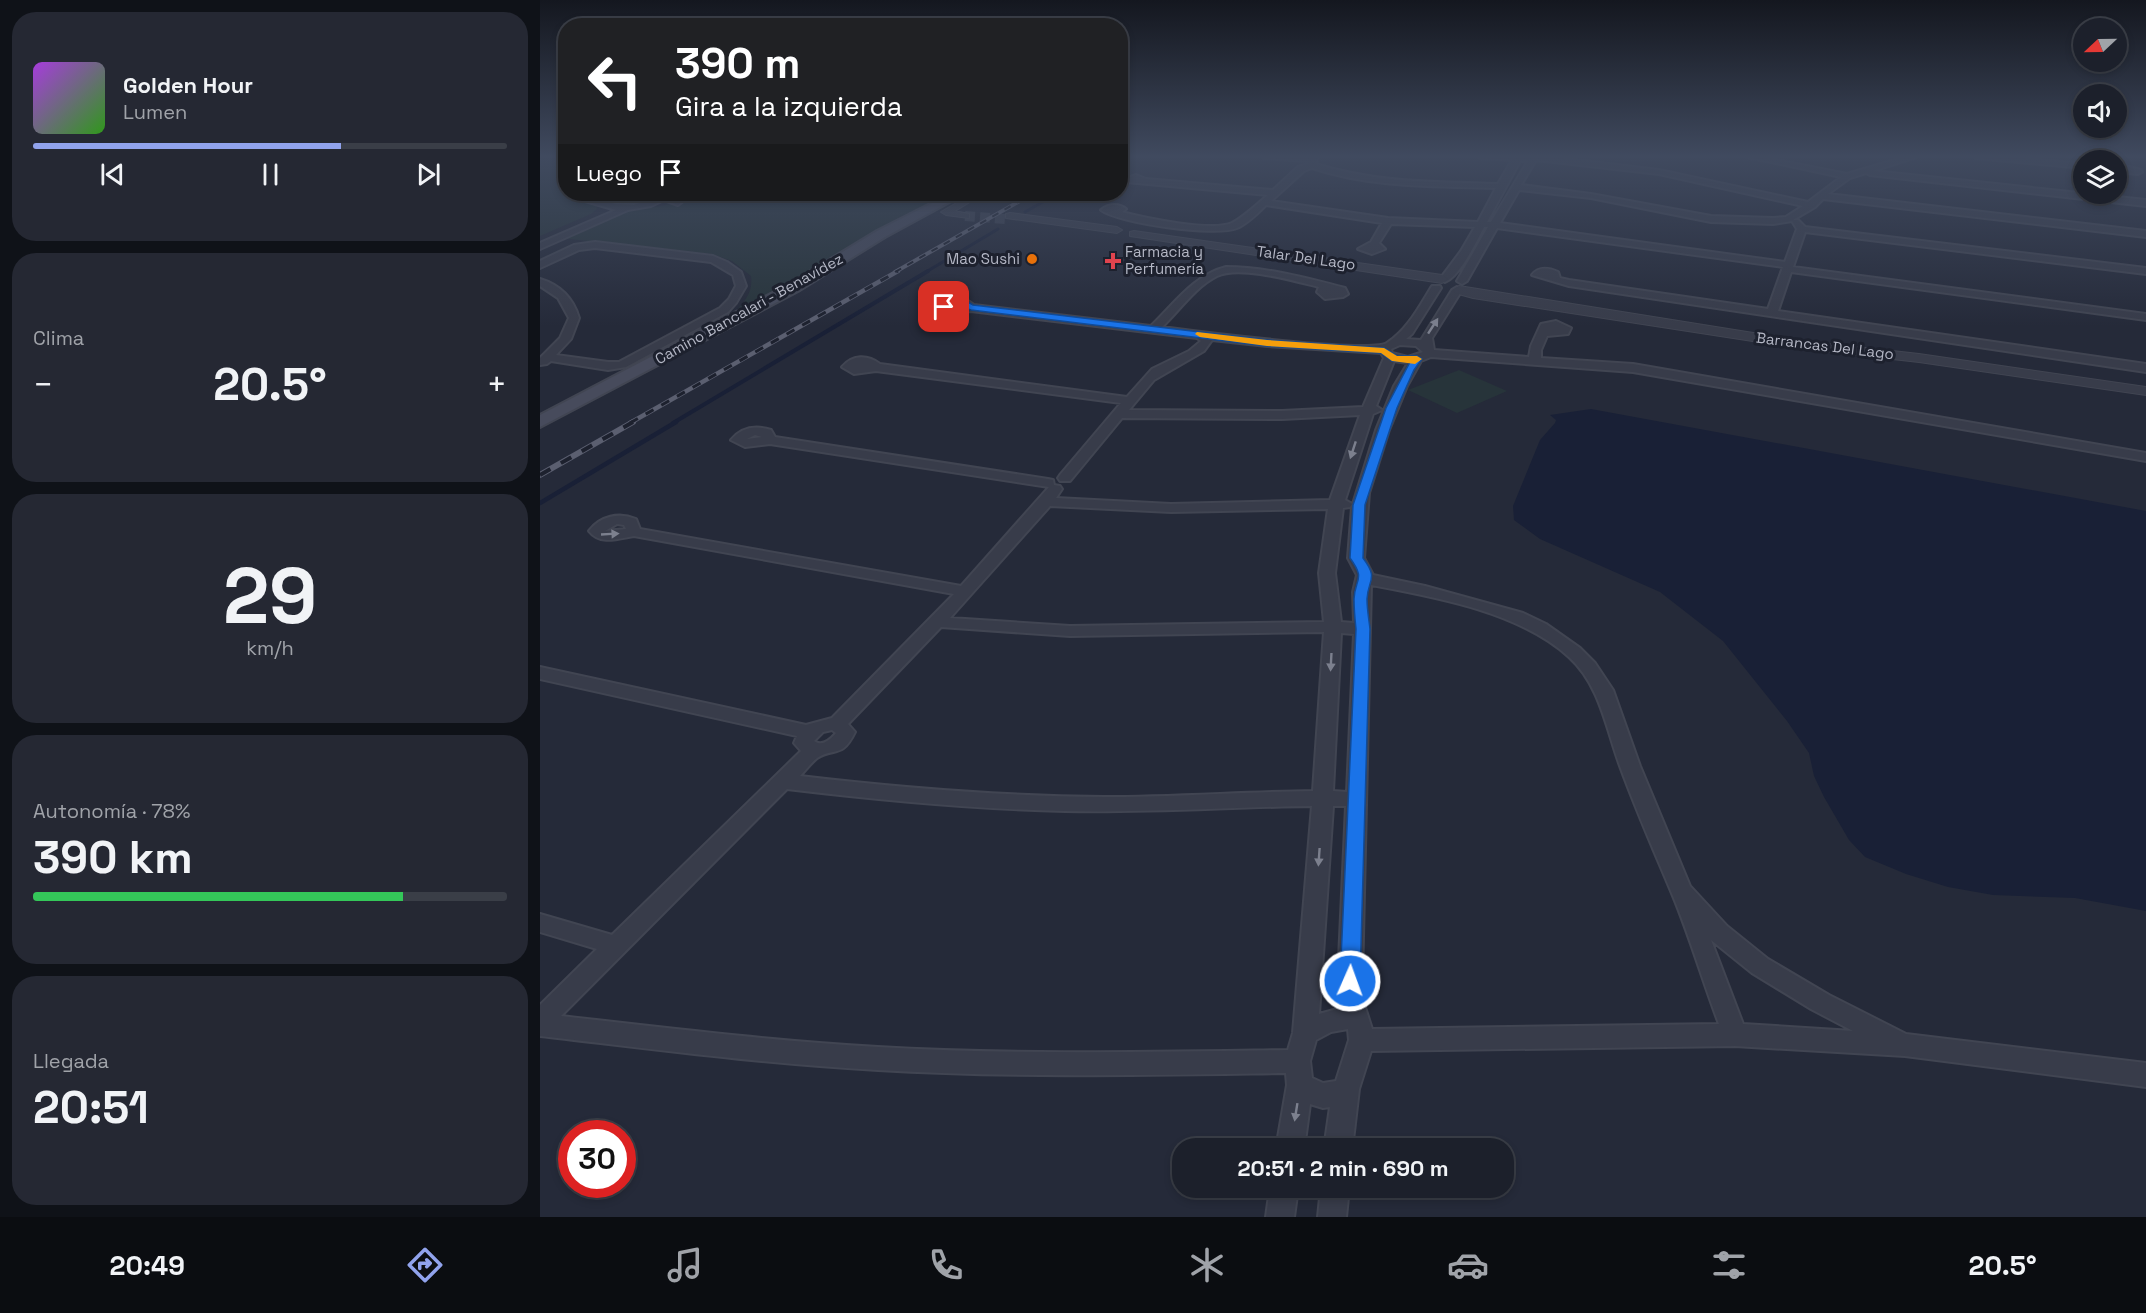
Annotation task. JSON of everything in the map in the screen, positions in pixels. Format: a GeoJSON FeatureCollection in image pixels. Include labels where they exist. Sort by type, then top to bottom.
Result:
{"type":"FeatureCollection","features":[{"type":"Feature","properties":{"kind":"main road","name":"Camino Bancalari - Benavídez"},"geometry":{"type":"LineString","coordinates":[[540,422],[793,288],[881,234],[929,213]]}},
{"type":"Feature","properties":{"kind":"street"},"geometry":{"type":"LineString","coordinates":[[540,238],[596,213]]}},
{"type":"Feature","properties":{"kind":"street"},"geometry":{"type":"LineString","coordinates":[[540,246],[618,213]]}},
{"type":"Feature","properties":{"kind":"street"},"geometry":{"type":"LineString","coordinates":[[955,213],[968,214]]}},
{"type":"Feature","properties":{"kind":"street"},"geometry":{"type":"LineString","coordinates":[[1114,213],[1194,227],[1223,229],[1235,225],[1250,213]]}},
{"type":"Feature","properties":{"kind":"street"},"geometry":{"type":"LineString","coordinates":[[1317,213],[1388,221],[1494,225],[2146,317]]}},
{"type":"Feature","properties":{"kind":"street"},"geometry":{"type":"LineString","coordinates":[[1291,1138],[1305,1033],[1323,798],[1333,627],[1327,573],[1336,504],[1389,350],[1408,332],[1439,283],[1457,264],[1485,213]]}},
{"type":"Feature","properties":{"kind":"street"},"geometry":{"type":"LineString","coordinates":[[1339,1138],[1346,1089],[1360,1029],[1352,1004],[1350,981],[1364,584],[1363,567],[1356,558],[1359,505],[1391,408],[1409,369],[1425,353],[1426,338],[1461,287],[1501,213]]}},
{"type":"Feature","properties":{"kind":"street"},"geometry":{"type":"LineString","coordinates":[[1680,213],[1711,219],[1756,222],[1788,219],[1799,213]]}},
{"type":"Feature","properties":{"kind":"street"},"geometry":{"type":"LineString","coordinates":[[1964,213],[2146,234]]}},
{"type":"Feature","properties":{"kind":"street","name":"Talar Del Lago"},"geometry":{"type":"LineString","coordinates":[[1007,218],[1111,232],[1129,230],[1131,235],[1461,287]]}},
{"type":"Feature","properties":{"kind":"street"},"geometry":{"type":"LineString","coordinates":[[1788,219],[1802,229],[2146,271]]}},
{"type":"Feature","properties":{"kind":"street"},"geometry":{"type":"LineString","coordinates":[[1374,244],[1388,221]]}},
{"type":"Feature","properties":{"kind":"street"},"geometry":{"type":"LineString","coordinates":[[1772,312],[1802,229]]}},
{"type":"Feature","properties":{"kind":"street"},"geometry":{"type":"LineString","coordinates":[[540,265],[577,247],[595,245],[713,259],[730,266],[741,275],[742,282],[734,301],[724,310],[628,363],[608,366],[544,360]]}},
{"type":"Feature","properties":{"kind":"street"},"geometry":{"type":"LineString","coordinates":[[540,246],[546,250],[540,255]]}},
{"type":"Feature","properties":{"kind":"street"},"geometry":{"type":"LineString","coordinates":[[1154,329],[1207,279],[1222,271],[1237,270],[1277,276],[1308,281],[1324,287]]}},
{"type":"Feature","properties":{"kind":"street"},"geometry":{"type":"LineString","coordinates":[[1555,278],[1569,283],[2146,368]]}},
{"type":"Feature","properties":{"kind":"street"},"geometry":{"type":"LineString","coordinates":[[540,282],[557,290],[566,299],[573,318],[565,339],[544,360]]}},
{"type":"Feature","properties":{"kind":"street","name":"Barrancas Del Lago"},"geometry":{"type":"LineString","coordinates":[[1461,287],[1504,298],[1804,345],[1918,358],[2146,391]]}},
{"type":"Feature","properties":{"kind":"street"},"geometry":{"type":"LineString","coordinates":[[971,308],[1267,343],[1389,350],[1412,342],[1425,353]]}},
{"type":"Feature","properties":{"kind":"street"},"geometry":{"type":"LineString","coordinates":[[1535,360],[1533,352],[1545,333]]}},
{"type":"Feature","properties":{"kind":"street"},"geometry":{"type":"LineString","coordinates":[[1192,354],[1207,340],[1198,334]]}},
{"type":"Feature","properties":{"kind":"street"},"geometry":{"type":"LineString","coordinates":[[540,1023],[615,945],[782,781],[812,741],[820,725],[837,724],[937,622],[1158,370],[1192,354],[1230,345],[1267,343]]}},
{"type":"Feature","properties":{"kind":"street"},"geometry":{"type":"LineString","coordinates":[[1389,350],[1402,360],[1425,353],[1613,366],[1691,377],[2146,458]]}},
{"type":"Feature","properties":{"kind":"street"},"geometry":{"type":"LineString","coordinates":[[876,367],[1131,401]]}},
{"type":"Feature","properties":{"kind":"street"},"geometry":{"type":"LineString","coordinates":[[1120,414],[1282,415],[1391,408]]}},
{"type":"Feature","properties":{"kind":"street"},"geometry":{"type":"LineString","coordinates":[[770,440],[1171,508],[1359,505]]}},
{"type":"Feature","properties":{"kind":"street"},"geometry":{"type":"LineString","coordinates":[[634,531],[965,591]]}},
{"type":"Feature","properties":{"kind":"street"},"geometry":{"type":"LineString","coordinates":[[1328,559],[1356,558]]}},
{"type":"Feature","properties":{"kind":"street"},"geometry":{"type":"LineString","coordinates":[[1330,587],[1341,590],[1364,584],[1419,589],[1517,617],[1540,628],[1575,652],[1589,667],[1604,690],[1630,766],[1681,891],[1735,1035]]}},
{"type":"Feature","properties":{"kind":"street"},"geometry":{"type":"LineString","coordinates":[[937,622],[1070,631],[1333,627],[1363,629]]}},
{"type":"Feature","properties":{"kind":"street"},"geometry":{"type":"LineString","coordinates":[[540,673],[812,741]]}},
{"type":"Feature","properties":{"kind":"street"},"geometry":{"type":"LineString","coordinates":[[782,781],[862,792],[1029,803],[1179,803],[1356,799]]}},
{"type":"Feature","properties":{"kind":"street"},"geometry":{"type":"LineString","coordinates":[[1681,891],[1719,933],[1760,966],[1820,1002],[1905,1045]]}},
{"type":"Feature","properties":{"kind":"street"},"geometry":{"type":"LineString","coordinates":[[540,923],[615,945]]}},
{"type":"Feature","properties":{"kind":"street"},"geometry":{"type":"LineString","coordinates":[[1305,1033],[1340,1017],[1360,1029],[1735,1035],[1905,1045],[2146,1075]]}},
{"type":"Feature","properties":{"kind":"street"},"geometry":{"type":"LineString","coordinates":[[540,1023],[773,1051],[924,1061],[1114,1065],[1298,1073],[1319,1096],[1331,1097],[1346,1089]]}},
{"type":"Feature","properties":{"kind":"street"},"geometry":{"type":"LineString","coordinates":[[1280,1217],[1283,1198]]}},
{"type":"Feature","properties":{"kind":"street"},"geometry":{"type":"LineString","coordinates":[[1332,1217],[1334,1198]]}},
{"type":"Feature","properties":{"kind":"shaded area"},"geometry":{"type":"Polygon","coordinates":[[[540,213],[592,213],[591,214],[540,236],[540,213]]]}},
{"type":"Feature","properties":{"kind":"shaded area"},"geometry":{"type":"Polygon","coordinates":[[[618,213],[909,213],[802,278],[736,311],[748,295],[751,276],[732,261],[712,254],[560,238],[618,213]]]}},
{"type":"Feature","properties":{"kind":"shaded area"},"geometry":{"type":"Polygon","coordinates":[[[1459,370],[1507,391],[1457,413],[1408,390],[1459,370]]]}},
{"type":"Feature","properties":{"kind":"water"},"geometry":{"type":"Polygon","coordinates":[[[1591,409],[2146,511],[2146,911],[2075,898],[1993,895],[1948,887],[1906,874],[1865,857],[1849,840],[1824,797],[1814,776],[1809,753],[1787,721],[1723,641],[1660,592],[1540,539],[1514,520],[1513,506],[1540,440],[1555,423],[1556,420],[1550,415],[1591,409]]]}},
{"type":"Feature","properties":{"kind":"waterway"},"geometry":{"type":"LineString","coordinates":[[926,272],[998,229]]}},
{"type":"Feature","properties":{"kind":"waterway"},"geometry":{"type":"LineString","coordinates":[[673,423],[928,271]]}},
{"type":"Feature","properties":{"kind":"waterway"},"geometry":{"type":"LineString","coordinates":[[540,503],[676,422]]}},
{"type":"Feature","properties":{"kind":"tunnel"},"geometry":{"type":"LineString","coordinates":[[965,216],[1005,219]]}},
{"type":"Feature","properties":{"kind":"railway"},"geometry":{"type":"LineString","coordinates":[[895,272],[999,213]]}},
{"type":"Feature","properties":{"kind":"railway"},"geometry":{"type":"LineString","coordinates":[[630,423],[898,271]]}},
{"type":"Feature","properties":{"kind":"railway"},"geometry":{"type":"LineString","coordinates":[[540,475],[633,422]]}},
{"type":"Feature","properties":{"kind":"slow traffic"},"geometry":{"type":"LineString","coordinates":[[1200,334],[1267,343],[1384,350],[1387,355],[1395,358],[1417,359],[1415,361]]}},
{"type":"Feature","properties":{"kind":"place","name":"Mao Sushi"},"geometry":{"type":"Point","coordinates":[1032,259]}},
{"type":"Feature","properties":{"kind":"place","name":"Farmacia y Perfumería"},"geometry":{"type":"Point","coordinates":[1113,261]}},
{"type":"Feature","properties":{"kind":"route"},"geometry":{"type":"LineString","coordinates":[[944,307],[953,302],[963,302],[971,308],[1267,343],[1384,350],[1387,355],[1402,360],[1417,359],[1409,369],[1391,408],[1359,505],[1356,558],[1363,567],[1366,579],[1360,597],[1363,629],[1350,981]]}}]}
